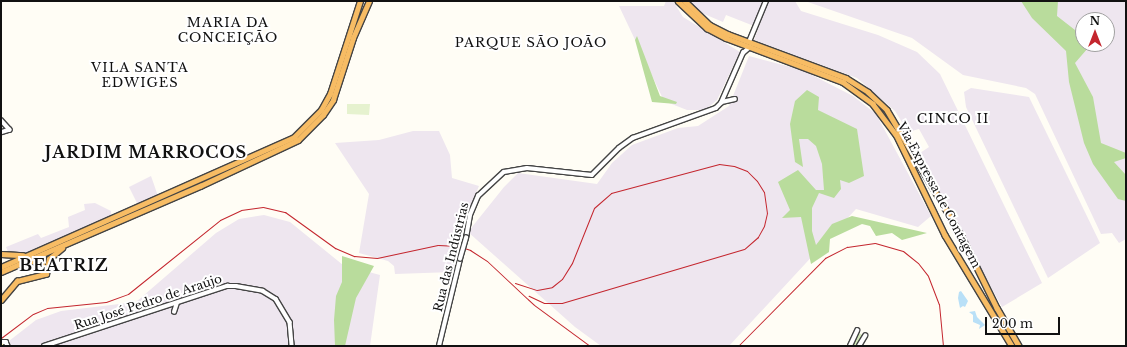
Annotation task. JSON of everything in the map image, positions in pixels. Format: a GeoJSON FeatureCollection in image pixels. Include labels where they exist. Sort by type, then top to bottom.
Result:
{"type":"FeatureCollection","features":[{"type":"Feature","properties":{"kind":"highway"},"geometry":{"type":"LineString","coordinates":[[1,267],[294,137],[321,110],[330,94],[360,1]]}},
{"type":"Feature","properties":{"kind":"highway"},"geometry":{"type":"LineString","coordinates":[[1,272],[27,262],[274,153],[302,137],[324,115],[333,100],[353,38],[369,1]]}},
{"type":"Feature","properties":{"kind":"highway","name":"Via Expressa de Contagem"},"geometry":{"type":"LineString","coordinates":[[678,1],[707,28],[743,44],[749,44],[824,68],[846,78],[868,92],[887,110],[937,193],[1019,346]]}},
{"type":"Feature","properties":{"kind":"highway","name":"Via Expressa de Contagem"},"geometry":{"type":"LineString","coordinates":[[685,1],[694,12],[710,24],[749,44],[843,82],[873,104],[896,134],[928,200],[959,258],[1012,346]]}},
{"type":"Feature","properties":{"kind":"highway"},"geometry":{"type":"LineString","coordinates":[[928,200],[930,194],[937,193]]}},
{"type":"Feature","properties":{"kind":"highway"},"geometry":{"type":"LineString","coordinates":[[1,300],[17,281],[46,274],[51,255],[71,242]]}},
{"type":"Feature","properties":{"kind":"highway"},"geometry":{"type":"LineString","coordinates":[[1,254],[15,257],[33,254]]}},
{"type":"Feature","properties":{"kind":"highway"},"geometry":{"type":"LineString","coordinates":[[959,258],[966,262],[970,255]]}},
{"type":"Feature","properties":{"kind":"highway"},"geometry":{"type":"LineString","coordinates":[[1,296],[15,280],[45,272],[42,262],[27,262]]}},
{"type":"Feature","properties":{"kind":"street"},"geometry":{"type":"LineString","coordinates":[[722,103],[743,53],[749,44],[766,1]]}},
{"type":"Feature","properties":{"kind":"street"},"geometry":{"type":"LineString","coordinates":[[743,44],[743,53]]}},
{"type":"Feature","properties":{"kind":"street"},"geometry":{"type":"LineString","coordinates":[[722,103],[735,99]]}},
{"type":"Feature","properties":{"kind":"street","name":"Rua das Indústrias"},"geometry":{"type":"LineString","coordinates":[[440,346],[466,238],[470,215],[478,196],[504,172],[527,168],[586,175],[595,173],[619,148],[633,138],[710,112],[722,103]]}},
{"type":"Feature","properties":{"kind":"street"},"geometry":{"type":"LineString","coordinates":[[1,120],[10,130],[1,133]]}},
{"type":"Feature","properties":{"kind":"street","name":"Rua José Pedro de Araújo"},"geometry":{"type":"LineString","coordinates":[[44,346],[176,304],[227,286],[246,286],[263,291],[276,299],[287,314],[292,330],[292,346]]}},
{"type":"Feature","properties":{"kind":"street"},"geometry":{"type":"LineString","coordinates":[[174,312],[176,304]]}},
{"type":"Feature","properties":{"kind":"street"},"geometry":{"type":"LineString","coordinates":[[850,346],[857,331]]}},
{"type":"Feature","properties":{"kind":"street"},"geometry":{"type":"LineString","coordinates":[[859,346],[865,336]]}},
{"type":"Feature","properties":{"kind":"street"},"geometry":{"type":"LineString","coordinates":[[1,344],[6,342],[8,346]]}},
{"type":"Feature","properties":{"kind":"shaded area"},"geometry":{"type":"Polygon","coordinates":[[[666,1],[673,1],[683,17],[740,52],[717,100],[705,110],[687,110],[664,101],[619,6],[664,6],[666,1]]]}},
{"type":"Feature","properties":{"kind":"shaded area"},"geometry":{"type":"Polygon","coordinates":[[[690,1],[764,1],[754,26],[726,15],[723,22],[697,11],[690,1]]]}},
{"type":"Feature","properties":{"kind":"shaded area"},"geometry":{"type":"Polygon","coordinates":[[[768,1],[795,1],[801,11],[878,35],[917,52],[940,74],[1042,283],[1002,307],[917,155],[929,147],[919,129],[908,132],[895,111],[857,78],[754,40],[768,1]]]}},
{"type":"Feature","properties":{"kind":"shaded area"},"geometry":{"type":"Polygon","coordinates":[[[805,1],[1126,1],[1126,239],[1119,243],[1112,233],[1101,234],[1035,94],[1026,88],[963,75],[912,38],[805,1]]]}},
{"type":"Feature","properties":{"kind":"shaded area"},"geometry":{"type":"Polygon","coordinates":[[[749,56],[802,70],[853,96],[876,114],[931,216],[918,227],[856,209],[729,346],[601,346],[575,327],[468,232],[504,187],[518,173],[597,184],[612,163],[632,145],[678,128],[698,126],[729,106],[749,56]]]}},
{"type":"Feature","properties":{"kind":"shaded area"},"geometry":{"type":"Polygon","coordinates":[[[971,88],[1029,97],[1100,243],[1048,278],[966,107],[964,92],[971,88]]]}},
{"type":"Feature","properties":{"kind":"shaded area"},"geometry":{"type":"Polygon","coordinates":[[[413,131],[439,131],[450,155],[452,178],[479,186],[462,227],[453,272],[395,274],[394,266],[388,261],[359,253],[369,194],[335,143],[379,140],[413,131]]]}},
{"type":"Feature","properties":{"kind":"shaded area"},"geometry":{"type":"Polygon","coordinates":[[[151,176],[159,199],[139,207],[129,187],[151,176]]]}},
{"type":"Feature","properties":{"kind":"shaded area"},"geometry":{"type":"Polygon","coordinates":[[[95,203],[111,211],[111,217],[33,252],[9,254],[6,247],[38,234],[41,238],[69,227],[68,217],[85,210],[84,204],[95,203]]]}},
{"type":"Feature","properties":{"kind":"shaded area"},"geometry":{"type":"Polygon","coordinates":[[[264,215],[290,222],[343,265],[380,275],[370,346],[11,346],[9,341],[36,320],[61,311],[136,302],[216,233],[239,219],[264,215]]]}},
{"type":"Feature","properties":{"kind":"green space"},"geometry":{"type":"Polygon","coordinates":[[[1021,1],[1058,1],[1057,16],[1075,30],[1075,52],[1085,52],[1075,63],[1093,97],[1101,143],[1126,153],[1126,158],[1114,162],[1126,175],[1126,201],[1118,199],[1093,164],[1084,143],[1069,82],[1066,51],[1032,18],[1021,1]]]}},
{"type":"Feature","properties":{"kind":"green space"},"geometry":{"type":"Polygon","coordinates":[[[637,36],[660,96],[677,102],[676,104],[652,102],[635,40],[637,36]]]}},
{"type":"Feature","properties":{"kind":"green space"},"geometry":{"type":"Polygon","coordinates":[[[807,90],[819,97],[818,110],[857,129],[864,176],[849,183],[840,180],[841,189],[834,198],[819,193],[812,208],[812,231],[816,245],[832,224],[852,216],[927,233],[902,240],[892,233],[876,236],[870,226],[862,224],[830,239],[829,252],[811,264],[801,217],[782,218],[790,210],[778,182],[798,170],[816,190],[824,190],[822,164],[816,146],[808,139],[799,139],[803,167],[795,162],[790,124],[795,101],[807,90]]]}},
{"type":"Feature","properties":{"kind":"green space"},"geometry":{"type":"Polygon","coordinates":[[[347,104],[370,104],[369,115],[347,114],[347,104]]]}},
{"type":"Feature","properties":{"kind":"green space"},"geometry":{"type":"Polygon","coordinates":[[[342,256],[374,266],[356,298],[345,346],[335,346],[334,320],[336,296],[342,282],[342,256]]]}},
{"type":"Feature","properties":{"kind":"green space"},"geometry":{"type":"Polygon","coordinates":[[[857,332],[864,336],[863,340],[857,346],[851,346],[857,332]]]}},
{"type":"Feature","properties":{"kind":"water"},"geometry":{"type":"Polygon","coordinates":[[[961,291],[968,301],[965,307],[963,306],[960,308],[958,298],[959,292],[961,291]]]}},
{"type":"Feature","properties":{"kind":"water"},"geometry":{"type":"Polygon","coordinates":[[[975,311],[977,317],[985,325],[979,329],[980,325],[973,322],[973,315],[969,312],[975,311]]]}},
{"type":"Feature","properties":{"kind":"railway"},"geometry":{"type":"LineString","coordinates":[[515,283],[537,290],[552,287],[562,279],[572,263],[594,208],[611,193],[719,164],[734,166],[747,171],[757,181],[764,192],[767,213],[764,226],[758,237],[744,249],[562,303],[544,303],[529,296]]}},
{"type":"Feature","properties":{"kind":"railway"},"geometry":{"type":"LineString","coordinates":[[1,338],[33,314],[47,308],[106,302],[128,294],[220,220],[241,210],[263,207],[285,212],[335,248],[354,256],[377,258],[438,245],[458,246],[470,250],[487,261],[534,305],[590,346]]}},
{"type":"Feature","properties":{"kind":"railway"},"geometry":{"type":"LineString","coordinates":[[738,346],[825,258],[847,247],[875,243],[903,251],[918,263],[928,276],[939,304],[943,346]]}},
{"type":"Feature","properties":{"kind":"district","name":"MARIA DA CONCEIÇÃO"},"geometry":{"type":"Point","coordinates":[228,32]}},
{"type":"Feature","properties":{"kind":"district","name":"PARQUE SÃO JOÃO"},"geometry":{"type":"Point","coordinates":[531,43]}},
{"type":"Feature","properties":{"kind":"district","name":"VILA SANTA EDWIGES"},"geometry":{"type":"Point","coordinates":[140,76]}},
{"type":"Feature","properties":{"kind":"district","name":"CINCO II"},"geometry":{"type":"Point","coordinates":[953,119]}},
{"type":"Feature","properties":{"kind":"district","name":"JARDIM MARROCOS"},"geometry":{"type":"Point","coordinates":[146,152]}},
{"type":"Feature","properties":{"kind":"district","name":"BEATRIZ"},"geometry":{"type":"Point","coordinates":[64,265]}}]}
